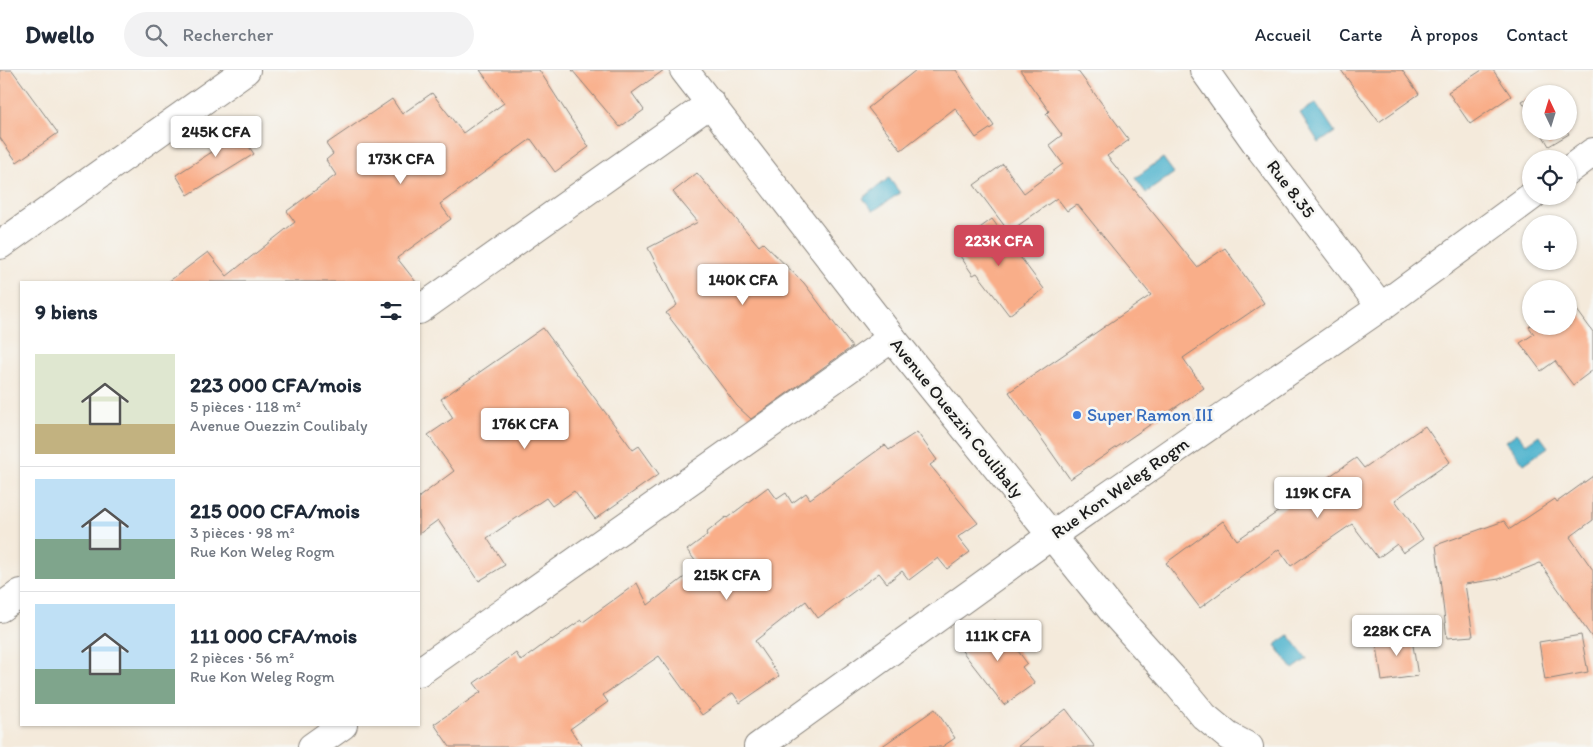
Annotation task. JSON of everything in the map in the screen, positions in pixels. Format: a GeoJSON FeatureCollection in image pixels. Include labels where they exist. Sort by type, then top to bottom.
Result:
{"type":"FeatureCollection","features":[{"type":"Feature","properties":{"kind":"street"},"geometry":{"type":"LineString","coordinates":[[0,244],[246,70]]}},
{"type":"Feature","properties":{"kind":"street","name":"Avenue Ouezzin Coulibaly"},"geometry":{"type":"LineString","coordinates":[[684,70],[892,338],[1115,614],[1176,681],[1204,716],[1228,736],[1249,747]]}},
{"type":"Feature","properties":{"kind":"street","name":"Rue 8.35"},"geometry":{"type":"LineString","coordinates":[[1204,70],[1261,150],[1381,307]]}},
{"type":"Feature","properties":{"kind":"street"},"geometry":{"type":"LineString","coordinates":[[420,309],[711,103]]}},
{"type":"Feature","properties":{"kind":"street"},"geometry":{"type":"LineString","coordinates":[[1577,164],[1593,152]]}},
{"type":"Feature","properties":{"kind":"street","name":"Rue Kon Weleg Rogm"},"geometry":{"type":"LineString","coordinates":[[758,747],[1052,535],[1381,307],[1522,203]]}},
{"type":"Feature","properties":{"kind":"street"},"geometry":{"type":"LineString","coordinates":[[420,671],[892,338]]}},
{"type":"Feature","properties":{"kind":"street"},"geometry":{"type":"LineString","coordinates":[[0,608],[20,593]]}},
{"type":"Feature","properties":{"kind":"street"},"geometry":{"type":"LineString","coordinates":[[312,747],[342,726]]}},
{"type":"Feature","properties":{"kind":"water"},"geometry":{"type":"Polygon","coordinates":[[[1316,103],[1335,132],[1319,143],[1300,113],[1316,103]]]}},
{"type":"Feature","properties":{"kind":"water"},"geometry":{"type":"Polygon","coordinates":[[[1163,158],[1174,173],[1146,193],[1135,178],[1163,158]]]}},
{"type":"Feature","properties":{"kind":"water"},"geometry":{"type":"Polygon","coordinates":[[[889,178],[900,193],[873,211],[863,198],[889,178]]]}},
{"type":"Feature","properties":{"kind":"water"},"geometry":{"type":"Polygon","coordinates":[[[1517,433],[1526,444],[1539,435],[1548,447],[1524,464],[1506,441],[1517,433]]]}},
{"type":"Feature","properties":{"kind":"water"},"geometry":{"type":"Polygon","coordinates":[[[1289,635],[1307,659],[1293,669],[1275,645],[1289,635]]]}},
{"type":"Feature","properties":{"kind":"building"},"geometry":{"type":"Polygon","coordinates":[[[0,70],[12,70],[58,133],[17,162],[0,138],[0,70]]]}},
{"type":"Feature","properties":{"kind":"building"},"geometry":{"type":"Polygon","coordinates":[[[480,70],[539,70],[589,147],[555,172],[531,139],[440,204],[451,219],[397,258],[415,281],[169,281],[208,252],[227,276],[295,222],[287,211],[336,175],[326,160],[333,154],[326,144],[392,99],[402,114],[432,93],[463,133],[504,103],[480,70]]]}},
{"type":"Feature","properties":{"kind":"building"},"geometry":{"type":"Polygon","coordinates":[[[572,70],[664,70],[632,93],[644,110],[620,127],[572,70]]]}},
{"type":"Feature","properties":{"kind":"building"},"geometry":{"type":"Polygon","coordinates":[[[916,70],[956,70],[994,126],[976,138],[955,108],[901,150],[868,108],[916,70]]]}},
{"type":"Feature","properties":{"kind":"building"},"geometry":{"type":"Polygon","coordinates":[[[1020,70],[1077,70],[1129,140],[1107,156],[1197,267],[1225,248],[1264,303],[1183,358],[1204,388],[1070,479],[1009,392],[1151,295],[1077,204],[1067,211],[1057,198],[1009,232],[974,185],[1003,164],[1024,193],[1063,164],[1049,145],[1062,135],[1046,114],[1049,111],[1020,70]]]}},
{"type":"Feature","properties":{"kind":"building"},"geometry":{"type":"Polygon","coordinates":[[[1341,70],[1402,70],[1419,94],[1379,122],[1341,70]]]}},
{"type":"Feature","properties":{"kind":"building"},"geometry":{"type":"Polygon","coordinates":[[[1482,70],[1493,70],[1511,96],[1470,124],[1448,92],[1482,70]]]}},
{"type":"Feature","properties":{"kind":"building"},"geometry":{"type":"Polygon","coordinates":[[[225,121],[234,136],[239,132],[254,154],[188,195],[176,175],[215,150],[204,134],[225,121]]]}},
{"type":"Feature","properties":{"kind":"building"},"geometry":{"type":"Polygon","coordinates":[[[1545,140],[1559,140],[1549,146],[1545,140]]]}},
{"type":"Feature","properties":{"kind":"building"},"geometry":{"type":"Polygon","coordinates":[[[697,173],[759,246],[763,243],[804,283],[852,347],[751,419],[737,406],[666,313],[677,305],[648,248],[698,222],[673,192],[697,173]]]}},
{"type":"Feature","properties":{"kind":"building"},"geometry":{"type":"Polygon","coordinates":[[[992,219],[1044,289],[1009,315],[977,273],[973,275],[954,247],[992,219]]]}},
{"type":"Feature","properties":{"kind":"building"},"geometry":{"type":"Polygon","coordinates":[[[1577,310],[1593,332],[1593,370],[1573,385],[1555,361],[1541,371],[1520,343],[1532,335],[1577,335],[1577,310]]]}},
{"type":"Feature","properties":{"kind":"building"},"geometry":{"type":"Polygon","coordinates":[[[543,328],[633,450],[639,446],[659,474],[595,519],[574,491],[552,506],[546,498],[487,538],[505,565],[479,581],[438,520],[420,533],[420,496],[454,471],[428,435],[453,418],[441,399],[543,328]]]}},
{"type":"Feature","properties":{"kind":"building"},"geometry":{"type":"Polygon","coordinates":[[[1425,426],[1450,462],[1395,500],[1423,539],[1403,553],[1397,544],[1378,558],[1352,524],[1291,566],[1279,549],[1200,608],[1166,563],[1223,521],[1237,540],[1356,458],[1364,468],[1425,426]]]}},
{"type":"Feature","properties":{"kind":"building"},"geometry":{"type":"Polygon","coordinates":[[[917,432],[937,460],[930,465],[978,523],[958,537],[970,552],[947,569],[938,558],[909,580],[902,571],[887,583],[879,573],[818,618],[806,601],[755,641],[779,676],[740,703],[733,693],[702,715],[659,656],[603,695],[608,702],[570,729],[583,747],[450,747],[434,724],[481,692],[474,683],[516,653],[521,661],[581,620],[583,622],[637,583],[648,605],[699,566],[687,550],[726,517],[768,487],[777,499],[786,493],[792,503],[806,493],[810,499],[885,445],[889,450],[917,432]]]}},
{"type":"Feature","properties":{"kind":"building"},"geometry":{"type":"Polygon","coordinates":[[[1593,476],[1593,520],[1570,537],[1593,570],[1593,639],[1540,563],[1499,579],[1465,584],[1473,636],[1447,638],[1436,545],[1504,521],[1510,529],[1555,499],[1557,502],[1593,476]]]}},
{"type":"Feature","properties":{"kind":"building"},"geometry":{"type":"Polygon","coordinates":[[[995,620],[1027,663],[1022,667],[1035,683],[1004,705],[959,647],[995,620]]]}},
{"type":"Feature","properties":{"kind":"building"},"geometry":{"type":"Polygon","coordinates":[[[1411,633],[1418,676],[1382,681],[1376,639],[1411,633]]]}},
{"type":"Feature","properties":{"kind":"building"},"geometry":{"type":"Polygon","coordinates":[[[1581,635],[1588,672],[1545,680],[1539,642],[1581,635]]]}},
{"type":"Feature","properties":{"kind":"building"},"geometry":{"type":"Polygon","coordinates":[[[935,709],[955,738],[942,747],[881,747],[935,709]]]}},
{"type":"Feature","properties":{"kind":"building"},"geometry":{"type":"Polygon","coordinates":[[[1066,709],[1095,747],[1017,747],[1066,709]]]}},
{"type":"Feature","properties":{"kind":"place","name":"Super Ramon III"},"geometry":{"type":"Point","coordinates":[1077,415]}}]}
